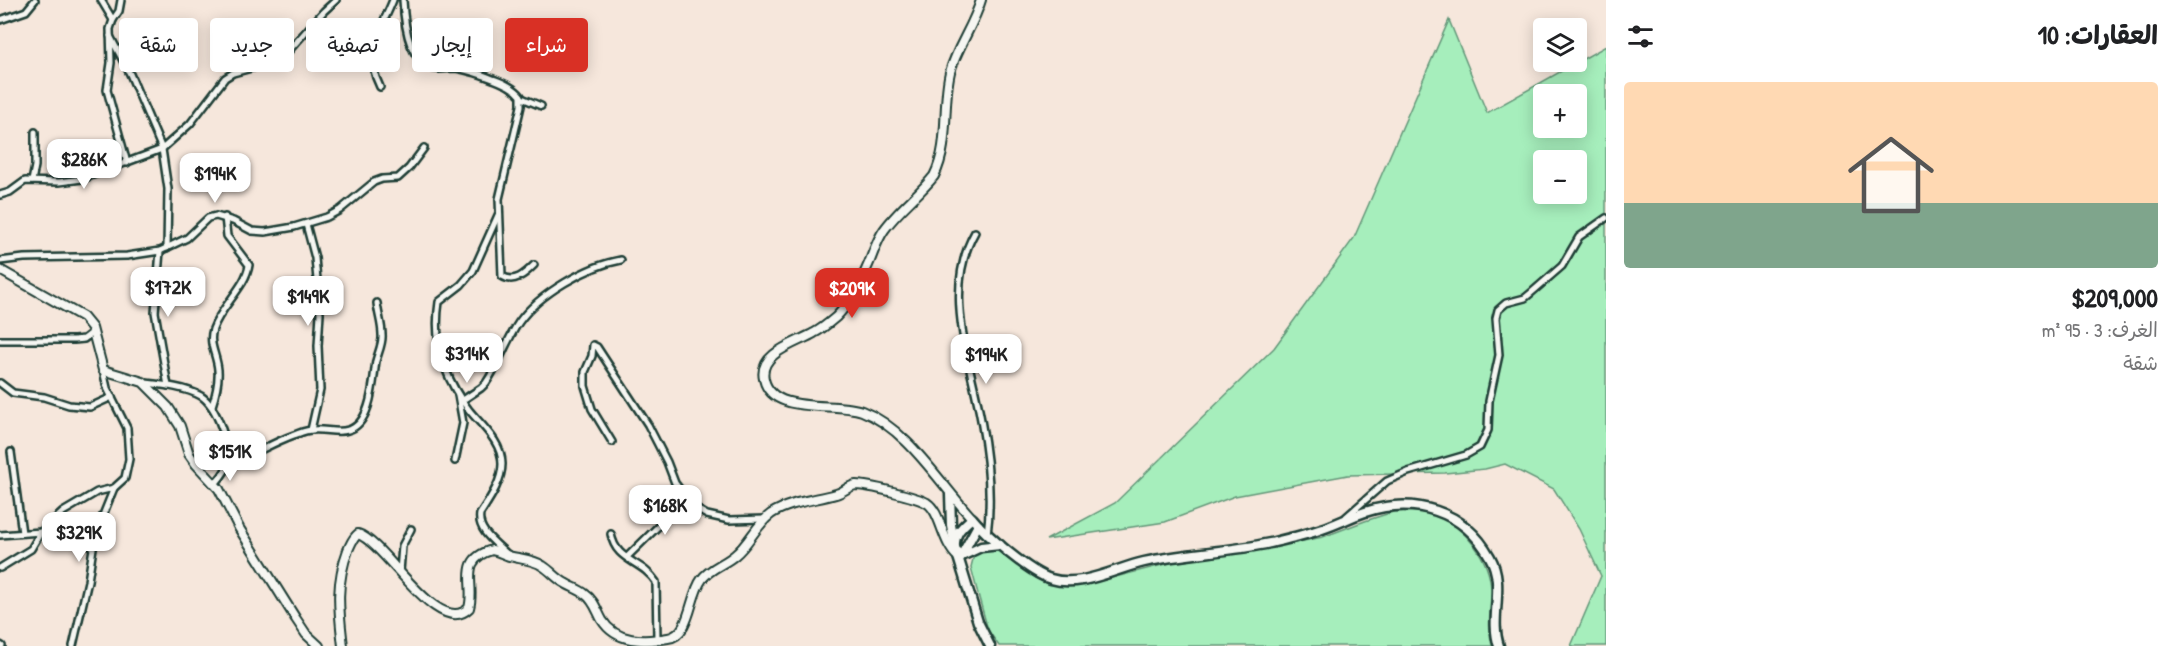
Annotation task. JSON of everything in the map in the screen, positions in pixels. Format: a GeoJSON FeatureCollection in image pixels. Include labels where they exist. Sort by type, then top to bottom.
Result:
{"type":"FeatureCollection","features":[{"type":"Feature","properties":{"kind":"main road"},"geometry":{"type":"LineString","coordinates":[[950,494],[951,525],[955,544],[978,622],[990,646]]}},
{"type":"Feature","properties":{"kind":"main road"},"geometry":{"type":"LineString","coordinates":[[975,521],[987,535],[1036,572],[1049,579],[1072,581],[1142,563],[1267,544],[1296,537],[1367,511],[1398,506],[1436,509],[1454,517],[1472,532],[1490,556],[1498,584],[1496,622],[1499,646]]}},
{"type":"Feature","properties":{"kind":"main road"},"geometry":{"type":"LineString","coordinates":[[955,544],[958,532],[975,521]]}},
{"type":"Feature","properties":{"kind":"main road"},"geometry":{"type":"LineString","coordinates":[[961,558],[975,521]]}},
{"type":"Feature","properties":{"kind":"main road"},"geometry":{"type":"LineString","coordinates":[[961,558],[981,547],[1000,545]]}},
{"type":"Feature","properties":{"kind":"street"},"geometry":{"type":"LineString","coordinates":[[0,20],[26,11],[35,0]]}},
{"type":"Feature","properties":{"kind":"street"},"geometry":{"type":"LineString","coordinates":[[101,0],[113,20]]}},
{"type":"Feature","properties":{"kind":"street"},"geometry":{"type":"LineString","coordinates":[[121,0],[119,11],[113,20],[110,36],[111,63],[107,90],[127,163]]}},
{"type":"Feature","properties":{"kind":"street"},"geometry":{"type":"LineString","coordinates":[[0,195],[10,192],[23,182],[59,182],[82,179],[162,149],[190,124],[225,78],[233,73],[270,63],[285,55],[336,0]]}},
{"type":"Feature","properties":{"kind":"street"},"geometry":{"type":"LineString","coordinates":[[380,87],[375,76],[371,54],[393,0]]}},
{"type":"Feature","properties":{"kind":"street"},"geometry":{"type":"LineString","coordinates":[[403,0],[404,18],[409,38],[417,56],[426,66],[434,69],[453,68],[477,72],[510,86],[522,98],[542,106]]}},
{"type":"Feature","properties":{"kind":"street"},"geometry":{"type":"LineString","coordinates":[[975,521],[911,447],[880,420],[861,411],[841,406],[803,405],[782,400],[770,392],[764,380],[764,374],[768,361],[779,351],[815,333],[842,310],[856,291],[885,229],[939,168],[951,68],[981,0]]}},
{"type":"Feature","properties":{"kind":"street"},"geometry":{"type":"LineString","coordinates":[[110,36],[130,74],[162,149],[168,189],[167,248]]}},
{"type":"Feature","properties":{"kind":"street"},"geometry":{"type":"LineString","coordinates":[[522,98],[499,199],[502,277],[516,278],[534,265]]}},
{"type":"Feature","properties":{"kind":"street"},"geometry":{"type":"LineString","coordinates":[[32,181],[35,166],[35,132]]}},
{"type":"Feature","properties":{"kind":"street"},"geometry":{"type":"LineString","coordinates":[[0,261],[24,258],[127,256],[160,251],[188,238],[208,218],[216,216],[260,232],[306,224],[340,210],[374,182],[398,178],[424,148]]}},
{"type":"Feature","properties":{"kind":"street"},"geometry":{"type":"LineString","coordinates":[[499,213],[473,271],[462,285],[439,302],[437,316],[438,348],[444,366],[463,400],[500,450],[502,464],[499,478],[480,514],[479,521],[485,533],[508,555]]}},
{"type":"Feature","properties":{"kind":"street"},"geometry":{"type":"LineString","coordinates":[[212,406],[217,391],[218,376],[212,345],[213,329],[224,307],[243,281],[249,265],[226,236],[225,218]]}},
{"type":"Feature","properties":{"kind":"street"},"geometry":{"type":"LineString","coordinates":[[1342,520],[1387,481],[1466,455],[1480,447],[1488,430],[1490,401],[1499,355],[1496,318],[1498,310],[1506,303],[1525,298],[1531,293],[1562,266],[1579,237],[1606,218]]}},
{"type":"Feature","properties":{"kind":"street"},"geometry":{"type":"LineString","coordinates":[[306,224],[315,258],[320,313],[318,345],[320,390],[311,430]]}},
{"type":"Feature","properties":{"kind":"street"},"geometry":{"type":"LineString","coordinates":[[975,232],[963,259],[960,311],[985,447],[990,511],[987,535]]}},
{"type":"Feature","properties":{"kind":"street"},"geometry":{"type":"LineString","coordinates":[[160,251],[155,312],[168,386]]}},
{"type":"Feature","properties":{"kind":"street"},"geometry":{"type":"LineString","coordinates":[[463,400],[486,383],[509,339],[532,306],[572,278],[621,260]]}},
{"type":"Feature","properties":{"kind":"street"},"geometry":{"type":"LineString","coordinates":[[0,270],[74,311],[88,324],[93,333],[112,397],[127,428],[128,470],[125,478],[114,488],[95,535],[88,581],[73,646]]}},
{"type":"Feature","properties":{"kind":"street"},"geometry":{"type":"LineString","coordinates":[[228,464],[244,459],[277,441],[311,430],[349,430],[354,427],[365,412],[375,381],[376,364],[383,338],[377,303]]}},
{"type":"Feature","properties":{"kind":"street"},"geometry":{"type":"LineString","coordinates":[[0,340],[74,340],[84,339],[93,333]]}},
{"type":"Feature","properties":{"kind":"street"},"geometry":{"type":"LineString","coordinates":[[612,442],[592,408],[585,386],[585,372],[592,356],[593,345],[597,347],[644,418],[659,445],[675,483],[686,500],[699,511],[719,518],[736,521],[765,519]]}},
{"type":"Feature","properties":{"kind":"street"},"geometry":{"type":"LineString","coordinates":[[103,370],[143,382],[194,393],[203,397],[212,406],[227,448],[228,464],[224,473],[214,484]]}},
{"type":"Feature","properties":{"kind":"street"},"geometry":{"type":"LineString","coordinates":[[143,382],[172,412],[180,426],[192,459],[225,498],[239,528],[296,620],[306,634],[320,646]]}},
{"type":"Feature","properties":{"kind":"street"},"geometry":{"type":"LineString","coordinates":[[0,383],[13,393],[44,397],[69,405],[90,407],[112,397]]}},
{"type":"Feature","properties":{"kind":"street"},"geometry":{"type":"LineString","coordinates":[[455,461],[463,423],[457,390]]}},
{"type":"Feature","properties":{"kind":"street"},"geometry":{"type":"LineString","coordinates":[[11,452],[22,533]]}},
{"type":"Feature","properties":{"kind":"street"},"geometry":{"type":"LineString","coordinates":[[343,646],[338,591],[344,562],[353,538],[358,534],[364,537],[433,606],[448,614],[461,614],[469,608],[471,565],[482,554],[492,550],[538,563],[563,582],[586,595],[605,624],[615,634],[630,639],[671,638],[679,634],[700,580],[737,554],[765,519],[777,510],[836,494],[849,487],[865,486],[912,497],[931,506],[949,548],[961,558]]}},
{"type":"Feature","properties":{"kind":"street"},"geometry":{"type":"LineString","coordinates":[[0,568],[26,554],[41,532],[63,512],[97,492],[114,488]]}},
{"type":"Feature","properties":{"kind":"street"},"geometry":{"type":"LineString","coordinates":[[627,557],[686,500]]}},
{"type":"Feature","properties":{"kind":"street"},"geometry":{"type":"LineString","coordinates":[[400,572],[402,546],[411,529]]}},
{"type":"Feature","properties":{"kind":"street"},"geometry":{"type":"LineString","coordinates":[[0,535],[41,532]]}},
{"type":"Feature","properties":{"kind":"street"},"geometry":{"type":"LineString","coordinates":[[611,534],[614,547],[640,565],[656,582],[657,639]]}},
{"type":"Feature","properties":{"kind":"green space"},"geometry":{"type":"Polygon","coordinates":[[[1449,20],[1487,113],[1533,87],[1533,138],[1587,138],[1587,84],[1539,84],[1560,72],[1587,72],[1587,57],[1606,46],[1606,646],[1571,646],[1601,576],[1579,529],[1554,489],[1505,464],[1485,469],[1445,473],[1348,475],[1235,496],[1165,522],[1046,540],[1115,503],[1274,348],[1354,238],[1449,20]]]}},
{"type":"Feature","properties":{"kind":"green space"},"geometry":{"type":"Polygon","coordinates":[[[1393,512],[1420,512],[1435,515],[1456,527],[1474,545],[1481,555],[1490,578],[1489,624],[1492,646],[999,646],[988,630],[971,567],[974,555],[983,549],[996,550],[1005,553],[1035,578],[1046,583],[1084,585],[1174,562],[1248,552],[1323,537],[1393,512]]]}}]}
